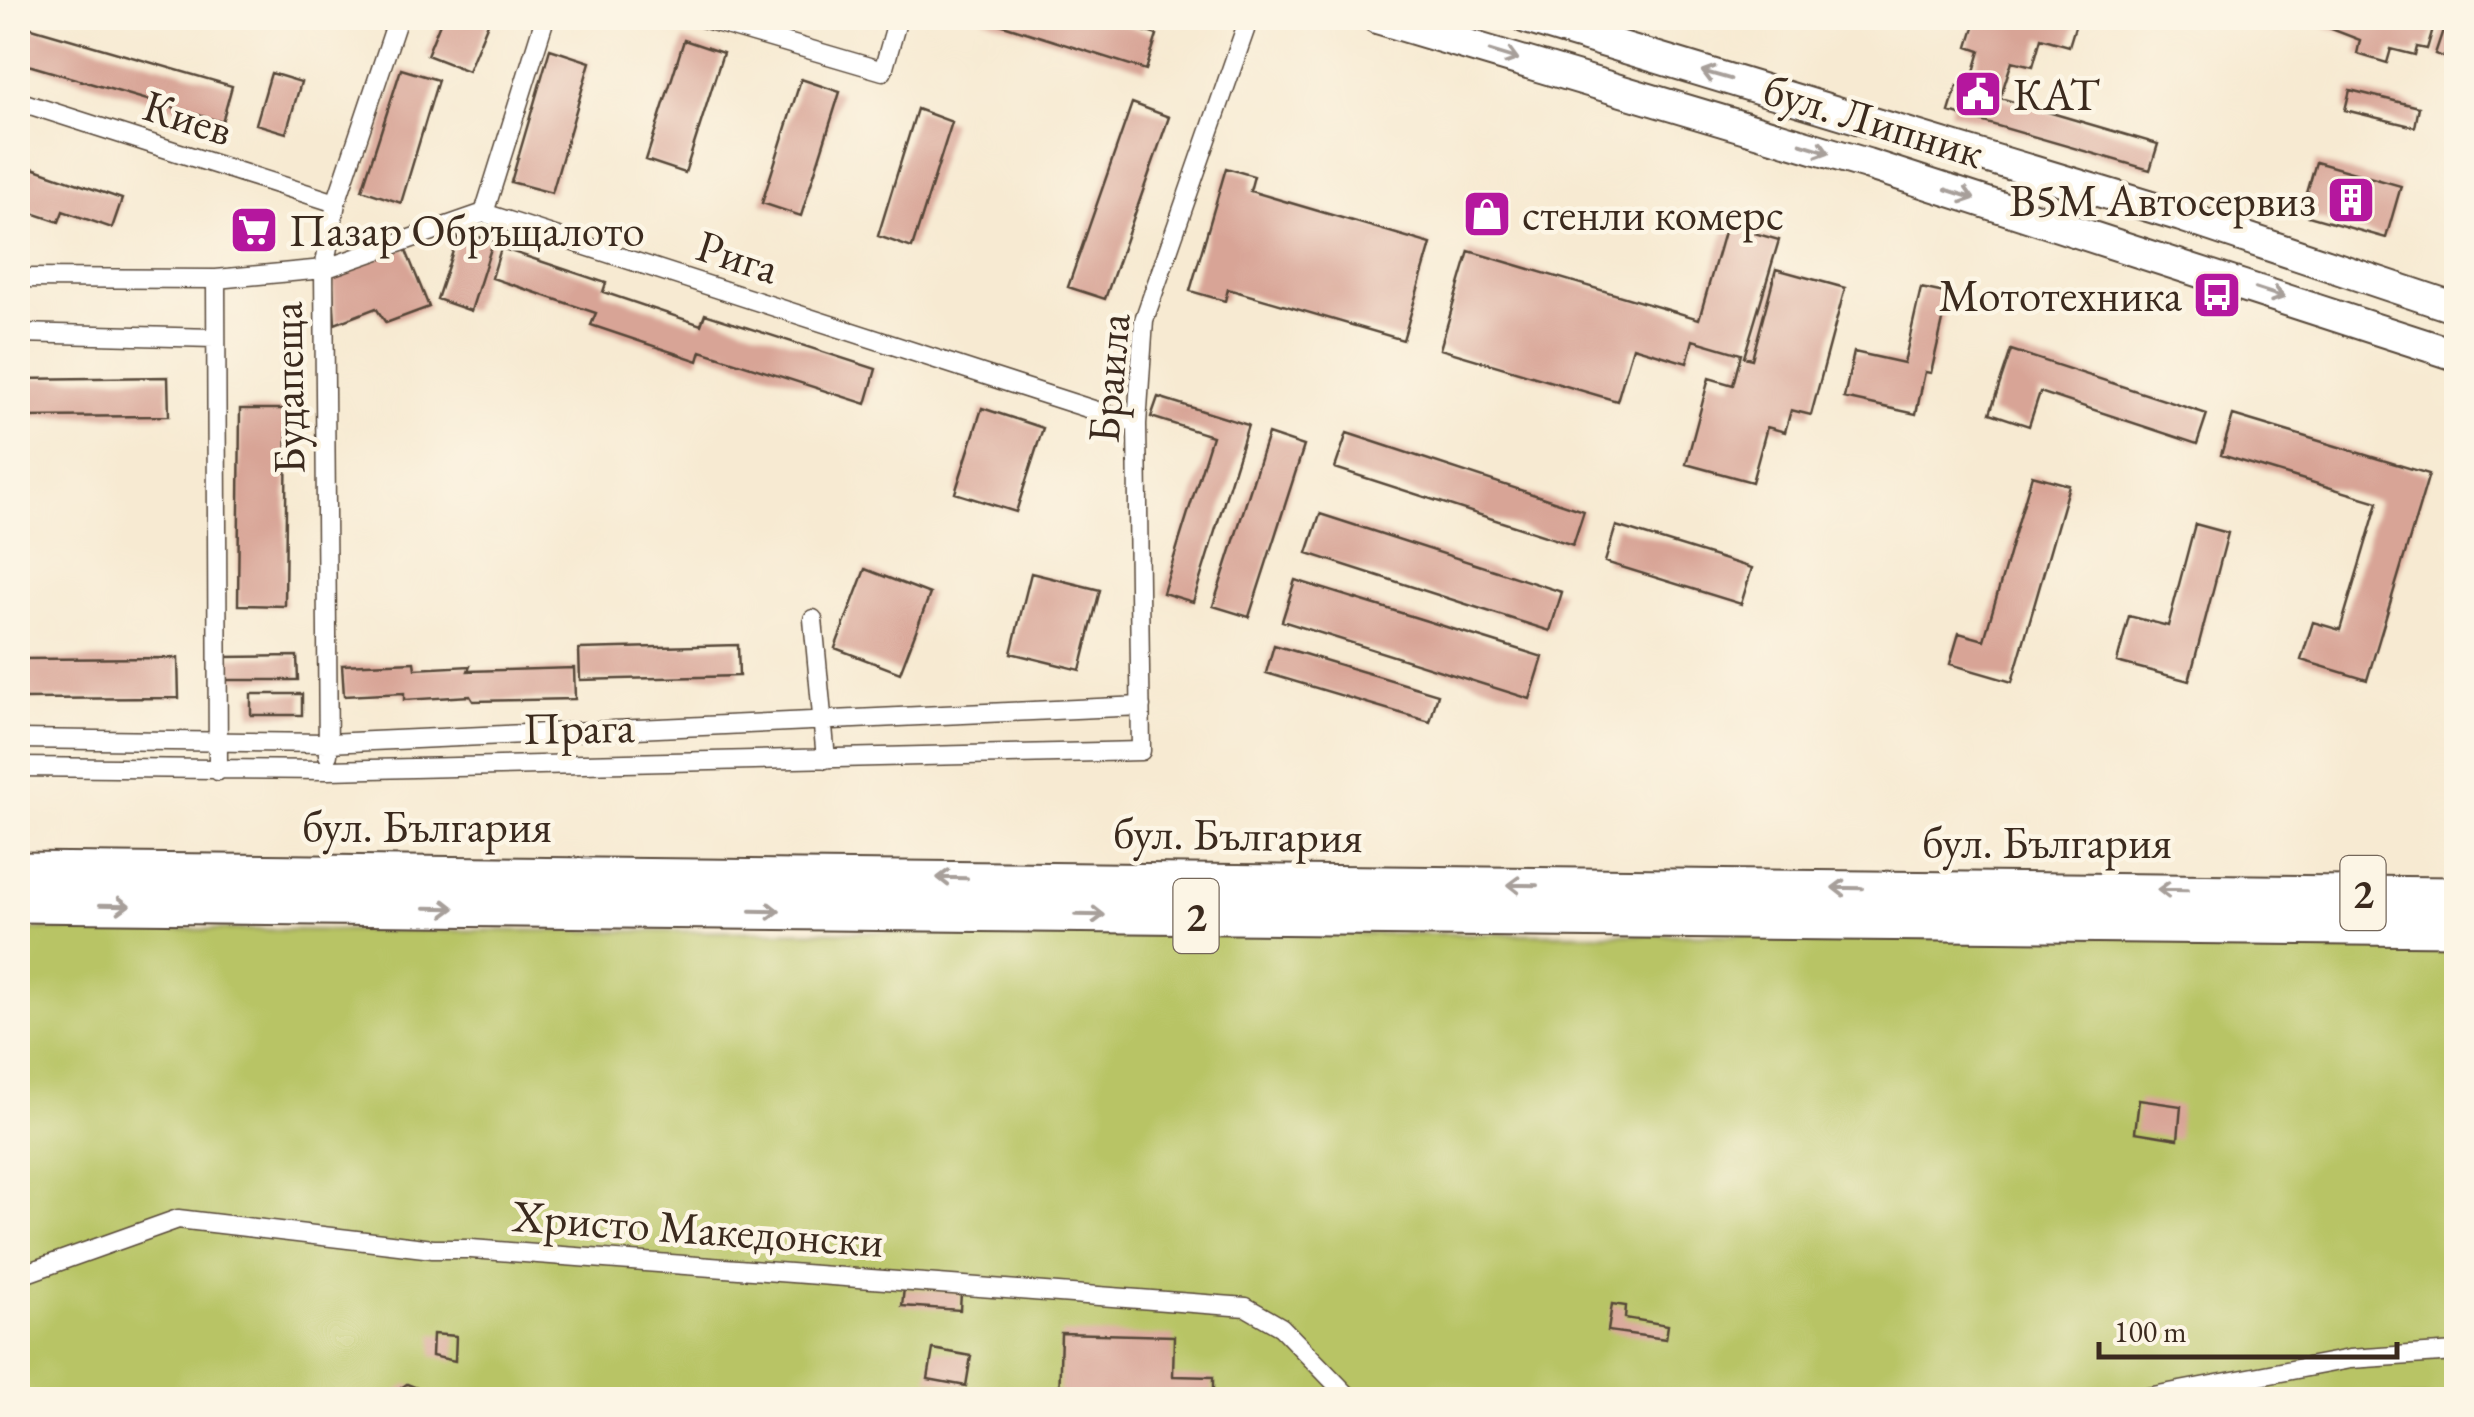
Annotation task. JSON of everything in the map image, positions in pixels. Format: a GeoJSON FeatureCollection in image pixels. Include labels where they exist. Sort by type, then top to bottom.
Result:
{"type":"FeatureCollection","features":[{"type":"Feature","properties":{"kind":"highway","name":"бул. България"},"geometry":{"type":"LineString","coordinates":[[18,870],[2456,894]]}},
{"type":"Feature","properties":{"kind":"highway","name":"бул. България"},"geometry":{"type":"LineString","coordinates":[[18,904],[2456,928]]}},
{"type":"Feature","properties":{"kind":"main road","name":"бул. Липник"},"geometry":{"type":"LineString","coordinates":[[1377,18],[1867,164],[2456,355]]}},
{"type":"Feature","properties":{"kind":"main road","name":"бул. Липник"},"geometry":{"type":"LineString","coordinates":[[1526,18],[2224,230],[2456,308]]}},
{"type":"Feature","properties":{"kind":"main road"},"geometry":{"type":"LineString","coordinates":[[1867,164],[1879,124]]}},
{"type":"Feature","properties":{"kind":"street","name":"Будапеща"},"geometry":{"type":"LineString","coordinates":[[328,770],[324,268],[336,204],[398,18]]}},
{"type":"Feature","properties":{"kind":"street"},"geometry":{"type":"LineString","coordinates":[[18,278],[216,279],[324,268],[484,213],[545,18]]}},
{"type":"Feature","properties":{"kind":"street"},"geometry":{"type":"LineString","coordinates":[[702,18],[883,72],[898,18]]}},
{"type":"Feature","properties":{"kind":"street","name":"Браила"},"geometry":{"type":"LineString","coordinates":[[1141,751],[1137,424],[1144,320],[1246,28]]}},
{"type":"Feature","properties":{"kind":"street","name":"Киев"},"geometry":{"type":"LineString","coordinates":[[18,101],[336,204]]}},
{"type":"Feature","properties":{"kind":"street","name":"Рига"},"geometry":{"type":"LineString","coordinates":[[484,213],[1137,424]]}},
{"type":"Feature","properties":{"kind":"street"},"geometry":{"type":"LineString","coordinates":[[216,279],[218,771]]}},
{"type":"Feature","properties":{"kind":"street"},"geometry":{"type":"LineString","coordinates":[[18,333],[214,338]]}},
{"type":"Feature","properties":{"kind":"street"},"geometry":{"type":"LineString","coordinates":[[813,620],[826,759]]}},
{"type":"Feature","properties":{"kind":"street"},"geometry":{"type":"LineString","coordinates":[[18,739],[328,744],[1141,706]]}},
{"type":"Feature","properties":{"kind":"street","name":"Прага"},"geometry":{"type":"LineString","coordinates":[[18,766],[328,770],[1141,751]]}},
{"type":"Feature","properties":{"kind":"street","name":"Христо Македонски"},"geometry":{"type":"LineString","coordinates":[[18,1276],[178,1219],[433,1249],[1246,1307],[1281,1327],[1357,1398]]}},
{"type":"Feature","properties":{"kind":"street"},"geometry":{"type":"LineString","coordinates":[[2132,1400],[2350,1358],[2456,1352]]}},
{"type":"Feature","properties":{"kind":"green space"},"geometry":{"type":"Polygon","coordinates":[[[18,929],[2456,937],[2456,1399],[18,1400],[18,929]]]}},
{"type":"Feature","properties":{"kind":"building"},"geometry":{"type":"Polygon","coordinates":[[[442,18],[490,18],[468,71],[427,55],[442,18]]]}},
{"type":"Feature","properties":{"kind":"building"},"geometry":{"type":"Polygon","coordinates":[[[981,18],[1102,18],[1157,35],[1146,70],[981,18]]]}},
{"type":"Feature","properties":{"kind":"building","name":"КАТ"},"geometry":{"type":"Polygon","coordinates":[[[1977,18],[1991,23],[1992,18],[2077,20],[2069,46],[2041,38],[2033,66],[2012,61],[2000,98],[2158,144],[2150,170],[1949,112],[1957,86],[1969,89],[1980,51],[1968,47],[1977,18]]]}},
{"type":"Feature","properties":{"kind":"building"},"geometry":{"type":"Polygon","coordinates":[[[2323,18],[2436,18],[2427,49],[2417,47],[2415,55],[2391,49],[2387,63],[2357,54],[2360,40],[2321,25],[2323,18]]]}},
{"type":"Feature","properties":{"kind":"building"},"geometry":{"type":"Polygon","coordinates":[[[2447,18],[2456,18],[2456,62],[2435,54],[2447,18]]]}},
{"type":"Feature","properties":{"kind":"building"},"geometry":{"type":"Polygon","coordinates":[[[18,24],[232,86],[222,122],[18,62],[18,24]]]}},
{"type":"Feature","properties":{"kind":"building"},"geometry":{"type":"Polygon","coordinates":[[[684,40],[723,53],[685,173],[646,160],[684,40]]]}},
{"type":"Feature","properties":{"kind":"building"},"geometry":{"type":"Polygon","coordinates":[[[550,49],[590,62],[552,193],[511,182],[550,49]]]}},
{"type":"Feature","properties":{"kind":"building"},"geometry":{"type":"Polygon","coordinates":[[[401,69],[438,80],[401,203],[362,190],[401,69]]]}},
{"type":"Feature","properties":{"kind":"building"},"geometry":{"type":"Polygon","coordinates":[[[271,73],[301,82],[286,133],[256,124],[271,73]]]}},
{"type":"Feature","properties":{"kind":"building"},"geometry":{"type":"Polygon","coordinates":[[[801,79],[840,92],[801,216],[762,203],[801,79]]]}},
{"type":"Feature","properties":{"kind":"building"},"geometry":{"type":"Polygon","coordinates":[[[2350,90],[2419,107],[2415,127],[2345,110],[2350,90]]]}},
{"type":"Feature","properties":{"kind":"building"},"geometry":{"type":"Polygon","coordinates":[[[1132,103],[1169,117],[1105,299],[1068,287],[1132,103]]]}},
{"type":"Feature","properties":{"kind":"building"},"geometry":{"type":"Polygon","coordinates":[[[917,109],[952,122],[912,248],[878,236],[917,109]]]}},
{"type":"Feature","properties":{"kind":"building","name":"В5М Автосервиз"},"geometry":{"type":"Polygon","coordinates":[[[2316,162],[2401,186],[2386,238],[2301,214],[2316,162]]]}},
{"type":"Feature","properties":{"kind":"building"},"geometry":{"type":"Polygon","coordinates":[[[18,163],[122,199],[112,228],[63,211],[59,222],[23,210],[27,199],[18,196],[18,163]]]}},
{"type":"Feature","properties":{"kind":"building"},"geometry":{"type":"Polygon","coordinates":[[[1226,168],[1254,176],[1250,191],[1431,244],[1403,340],[1228,289],[1225,301],[1190,291],[1226,168]]]}},
{"type":"Feature","properties":{"kind":"building"},"geometry":{"type":"Polygon","coordinates":[[[1726,225],[1779,240],[1744,357],[1752,359],[1776,269],[1845,288],[1811,415],[1791,410],[1785,432],[1767,427],[1752,482],[1686,464],[1709,378],[1733,385],[1741,354],[1693,340],[1687,363],[1633,347],[1617,401],[1440,349],[1469,251],[1699,319],[1726,225]]]}},
{"type":"Feature","properties":{"kind":"building"},"geometry":{"type":"Polygon","coordinates":[[[460,230],[493,242],[471,311],[437,299],[460,230]]]}},
{"type":"Feature","properties":{"kind":"building"},"geometry":{"type":"Polygon","coordinates":[[[405,248],[429,307],[386,323],[376,308],[335,324],[332,273],[405,248]]]}},
{"type":"Feature","properties":{"kind":"building"},"geometry":{"type":"Polygon","coordinates":[[[501,248],[606,283],[603,292],[701,325],[705,314],[876,369],[866,404],[701,351],[698,361],[591,325],[596,313],[492,278],[501,248]]]}},
{"type":"Feature","properties":{"kind":"building"},"geometry":{"type":"Polygon","coordinates":[[[1921,288],[1949,294],[1931,373],[1925,372],[1916,414],[1844,398],[1854,352],[1904,363],[1921,288]]]}},
{"type":"Feature","properties":{"kind":"building"},"geometry":{"type":"Polygon","coordinates":[[[2011,350],[2207,414],[2197,444],[2040,392],[2029,426],[1990,413],[2011,350]]]}},
{"type":"Feature","properties":{"kind":"building"},"geometry":{"type":"Polygon","coordinates":[[[168,377],[169,416],[18,417],[18,379],[168,377]]]}},
{"type":"Feature","properties":{"kind":"building"},"geometry":{"type":"Polygon","coordinates":[[[1158,397],[1248,425],[1193,602],[1163,593],[1212,436],[1151,417],[1158,397]]]}},
{"type":"Feature","properties":{"kind":"building"},"geometry":{"type":"Polygon","coordinates":[[[982,408],[1043,428],[1016,512],[955,493],[982,408]]]}},
{"type":"Feature","properties":{"kind":"building"},"geometry":{"type":"Polygon","coordinates":[[[240,409],[287,409],[285,606],[238,605],[240,409]]]}},
{"type":"Feature","properties":{"kind":"building"},"geometry":{"type":"Polygon","coordinates":[[[2233,415],[2429,474],[2367,680],[2301,660],[2313,622],[2340,630],[2378,502],[2221,455],[2233,415]]]}},
{"type":"Feature","properties":{"kind":"building"},"geometry":{"type":"Polygon","coordinates":[[[1347,433],[1584,511],[1573,545],[1335,468],[1347,433]]]}},
{"type":"Feature","properties":{"kind":"building"},"geometry":{"type":"Polygon","coordinates":[[[1268,434],[1304,446],[1249,617],[1213,606],[1268,434]]]}},
{"type":"Feature","properties":{"kind":"building"},"geometry":{"type":"Polygon","coordinates":[[[2032,475],[2069,485],[2012,682],[1950,664],[1959,633],[1984,640],[2032,475]]]}},
{"type":"Feature","properties":{"kind":"building"},"geometry":{"type":"Polygon","coordinates":[[[1320,514],[1562,592],[1550,631],[1307,553],[1320,514]]]}},
{"type":"Feature","properties":{"kind":"building"},"geometry":{"type":"Polygon","coordinates":[[[2195,524],[2228,533],[2189,681],[2117,662],[2129,616],[2168,626],[2195,524]]]}},
{"type":"Feature","properties":{"kind":"building"},"geometry":{"type":"Polygon","coordinates":[[[1616,526],[1752,568],[1741,604],[1605,562],[1616,526]]]}},
{"type":"Feature","properties":{"kind":"building"},"geometry":{"type":"Polygon","coordinates":[[[865,569],[930,594],[900,673],[835,648],[865,569]]]}},
{"type":"Feature","properties":{"kind":"building"},"geometry":{"type":"Polygon","coordinates":[[[1031,573],[1100,590],[1080,670],[1011,653],[1031,573]]]}},
{"type":"Feature","properties":{"kind":"building"},"geometry":{"type":"Polygon","coordinates":[[[1295,580],[1543,657],[1530,699],[1282,621],[1295,580]]]}},
{"type":"Feature","properties":{"kind":"building"},"geometry":{"type":"Polygon","coordinates":[[[738,645],[739,676],[580,680],[579,649],[738,645]]]}},
{"type":"Feature","properties":{"kind":"building"},"geometry":{"type":"Polygon","coordinates":[[[1274,645],[1438,694],[1430,722],[1266,673],[1274,645]]]}},
{"type":"Feature","properties":{"kind":"building"},"geometry":{"type":"Polygon","coordinates":[[[297,656],[298,680],[224,680],[223,657],[297,656]]]}},
{"type":"Feature","properties":{"kind":"building"},"geometry":{"type":"Polygon","coordinates":[[[178,658],[179,698],[18,699],[18,659],[178,658]]]}},
{"type":"Feature","properties":{"kind":"building"},"geometry":{"type":"Polygon","coordinates":[[[414,662],[415,669],[470,666],[468,671],[574,668],[575,699],[473,701],[470,696],[404,700],[404,693],[344,696],[342,665],[414,662]]]}},
{"type":"Feature","properties":{"kind":"building"},"geometry":{"type":"Polygon","coordinates":[[[251,694],[302,694],[302,715],[251,715],[251,694]]]}},
{"type":"Feature","properties":{"kind":"building"},"geometry":{"type":"Polygon","coordinates":[[[2139,1100],[2181,1106],[2178,1139],[2135,1132],[2139,1100]]]}},
{"type":"Feature","properties":{"kind":"building"},"geometry":{"type":"Polygon","coordinates":[[[904,1288],[961,1293],[960,1310],[902,1306],[904,1288]]]}},
{"type":"Feature","properties":{"kind":"building"},"geometry":{"type":"Polygon","coordinates":[[[1612,1304],[1626,1306],[1625,1318],[1668,1325],[1666,1339],[1608,1331],[1612,1304]]]}},
{"type":"Feature","properties":{"kind":"building"},"geometry":{"type":"Polygon","coordinates":[[[1061,1333],[1174,1336],[1173,1376],[1213,1377],[1213,1400],[1059,1400],[1061,1333]]]}},
{"type":"Feature","properties":{"kind":"building"},"geometry":{"type":"Polygon","coordinates":[[[433,1334],[456,1336],[455,1361],[432,1356],[433,1334]]]}},
{"type":"Feature","properties":{"kind":"building"},"geometry":{"type":"Polygon","coordinates":[[[933,1349],[971,1356],[966,1386],[928,1379],[933,1349]]]}},
{"type":"Feature","properties":{"kind":"building"},"geometry":{"type":"Polygon","coordinates":[[[407,1384],[417,1388],[419,1400],[397,1400],[398,1390],[407,1384]]]}},
{"type":"Feature","properties":{"kind":"place","name":"КАТ"},"geometry":{"type":"Point","coordinates":[1978,94]}},
{"type":"Feature","properties":{"kind":"place","name":"В5М Автосервиз"},"geometry":{"type":"Point","coordinates":[2351,200]}},
{"type":"Feature","properties":{"kind":"place","name":"стенли комерс"},"geometry":{"type":"Point","coordinates":[1487,214]}},
{"type":"Feature","properties":{"kind":"place","name":"Пазар Обръщалото"},"geometry":{"type":"Point","coordinates":[254,230]}},
{"type":"Feature","properties":{"kind":"place","name":"Мототехника"},"geometry":{"type":"Point","coordinates":[2217,295]}}]}
